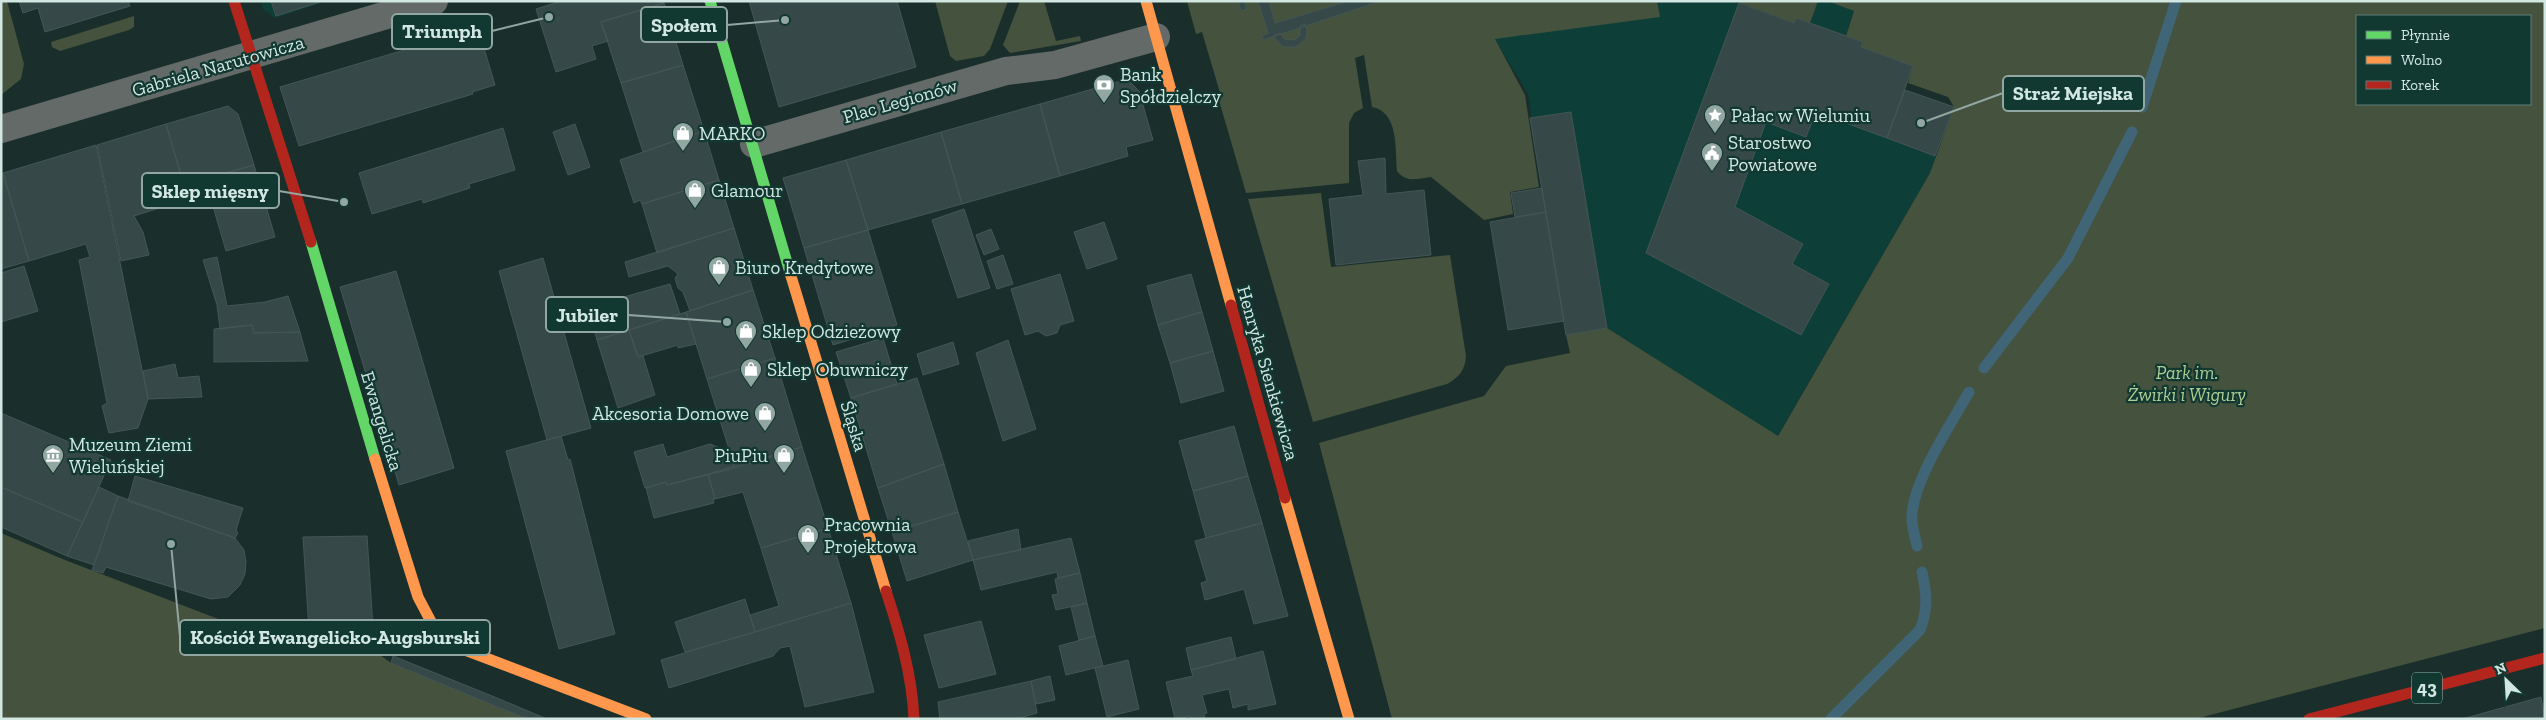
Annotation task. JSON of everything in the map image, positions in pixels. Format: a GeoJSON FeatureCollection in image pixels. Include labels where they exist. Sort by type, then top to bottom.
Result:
{"type":"FeatureCollection","features":[{"type":"Feature","properties":{"kind":"street","name":"Ewangelicka"},"geometry":{"type":"LineString","coordinates":[[234,1],[290,168],[403,552],[418,597],[436,631],[457,647],[646,719]]}},
{"type":"Feature","properties":{"kind":"street","name":"Gabriela Narutowicza"},"geometry":{"type":"LineString","coordinates":[[1,129],[434,1]]}},
{"type":"Feature","properties":{"kind":"street"},"geometry":{"type":"LineString","coordinates":[[710,1],[754,144]]}},
{"type":"Feature","properties":{"kind":"street"},"geometry":{"type":"LineString","coordinates":[[1146,1],[1156,37]]}},
{"type":"Feature","properties":{"kind":"street","name":"Plac Legionów"},"geometry":{"type":"LineString","coordinates":[[754,144],[1006,71],[1055,65],[1156,37]]}},
{"type":"Feature","properties":{"kind":"street","name":"Henryka Sienkiewicza"},"geometry":{"type":"LineString","coordinates":[[1156,37],[1342,716]]}},
{"type":"Feature","properties":{"kind":"street","name":"Śląska"},"geometry":{"type":"LineString","coordinates":[[754,144],[838,437],[906,653],[912,690],[914,719]]}},
{"type":"Feature","properties":{"kind":"street","name":"43"},"geometry":{"type":"LineString","coordinates":[[2309,719],[2545,658]]}},
{"type":"Feature","properties":{"kind":"shaded area"},"geometry":{"type":"Polygon","coordinates":[[[261,1],[328,1],[275,18],[263,9],[261,1]]]}},
{"type":"Feature","properties":{"kind":"shaded area"},"geometry":{"type":"Polygon","coordinates":[[[1624,1],[1734,1],[1793,23],[1796,18],[1810,23],[1818,1],[1828,1],[1854,11],[1846,36],[1863,42],[1861,47],[1913,66],[1905,90],[1954,107],[1930,173],[1777,437],[1607,328],[1566,335],[1528,94],[1484,21],[1624,1]]]}},
{"type":"Feature","properties":{"kind":"green space"},"geometry":{"type":"Polygon","coordinates":[[[1,1],[7,1],[24,64],[21,79],[1,95],[1,1]]]}},
{"type":"Feature","properties":{"kind":"green space"},"geometry":{"type":"Polygon","coordinates":[[[935,1],[1008,1],[990,49],[984,56],[956,61],[950,56],[935,1]]]}},
{"type":"Feature","properties":{"kind":"green space"},"geometry":{"type":"Polygon","coordinates":[[[1020,1],[1044,1],[1056,41],[1080,36],[1081,41],[1010,53],[1003,45],[1020,1]]]}},
{"type":"Feature","properties":{"kind":"green space"},"geometry":{"type":"Polygon","coordinates":[[[1187,1],[1657,1],[1660,17],[1495,39],[1525,95],[1539,187],[1510,192],[1513,214],[1484,220],[1431,177],[1408,179],[1397,171],[1394,133],[1387,116],[1381,110],[1372,107],[1364,55],[1355,58],[1363,108],[1354,113],[1349,123],[1349,183],[1246,193],[1218,97],[1221,96],[1202,32],[1196,34],[1187,1]]]}},
{"type":"Feature","properties":{"kind":"green space"},"geometry":{"type":"Polygon","coordinates":[[[1735,1],[1818,1],[1810,23],[1796,18],[1794,23],[1735,1]]]}},
{"type":"Feature","properties":{"kind":"green space","name":"Park im. Żwirki i Wigury"},"geometry":{"type":"Polygon","coordinates":[[[1827,1],[2545,1],[2545,628],[2195,719],[1392,719],[1319,443],[1484,396],[1506,366],[1570,353],[1566,335],[1607,328],[1778,436],[1930,173],[1954,107],[1948,97],[1908,83],[1913,66],[1861,47],[1863,42],[1846,36],[1854,11],[1827,1]]]}},
{"type":"Feature","properties":{"kind":"green space"},"geometry":{"type":"Polygon","coordinates":[[[134,16],[134,27],[129,30],[60,51],[52,47],[51,42],[134,16]]]}},
{"type":"Feature","properties":{"kind":"green space"},"geometry":{"type":"Polygon","coordinates":[[[1321,193],[1331,267],[1450,255],[1466,356],[1461,373],[1455,379],[1447,384],[1313,422],[1248,199],[1321,193]]]}},
{"type":"Feature","properties":{"kind":"green space"},"geometry":{"type":"Polygon","coordinates":[[[1,533],[65,560],[304,652],[376,652],[391,663],[528,719],[1,719],[1,533]]]}},
{"type":"Feature","properties":{"kind":"building"},"geometry":{"type":"Polygon","coordinates":[[[19,1],[128,1],[130,6],[45,32],[38,8],[23,13],[19,1]]]}},
{"type":"Feature","properties":{"kind":"building"},"geometry":{"type":"Polygon","coordinates":[[[271,1],[323,1],[276,16],[271,1]]]}},
{"type":"Feature","properties":{"kind":"building"},"geometry":{"type":"Polygon","coordinates":[[[561,1],[663,1],[664,3],[601,22],[608,41],[592,46],[596,59],[556,72],[536,9],[561,1]]]}},
{"type":"Feature","properties":{"kind":"building"},"geometry":{"type":"Polygon","coordinates":[[[749,1],[897,1],[916,67],[779,107],[749,1]]]}},
{"type":"Feature","properties":{"kind":"building"},"geometry":{"type":"Polygon","coordinates":[[[1238,1],[1244,1],[1247,9],[1241,11],[1238,1]]]}},
{"type":"Feature","properties":{"kind":"building"},"geometry":{"type":"Polygon","coordinates":[[[1258,1],[1269,1],[1275,23],[1349,1],[1381,1],[1263,40],[1262,36],[1268,33],[1258,1]]]}},
{"type":"Feature","properties":{"kind":"building"},"geometry":{"type":"Polygon","coordinates":[[[664,3],[683,65],[621,83],[601,22],[664,3]]]}},
{"type":"Feature","properties":{"kind":"building","name":"Starostwo Powiatowe"},"geometry":{"type":"Polygon","coordinates":[[[1739,3],[1794,23],[1796,18],[1863,42],[1861,47],[1913,66],[1887,138],[1816,112],[1806,137],[1766,122],[1735,207],[1803,244],[1792,264],[1829,284],[1801,335],[1646,253],[1739,3]]]}},
{"type":"Feature","properties":{"kind":"building"},"geometry":{"type":"Polygon","coordinates":[[[1305,24],[1307,30],[1306,39],[1296,47],[1283,47],[1273,36],[1280,33],[1284,39],[1295,40],[1300,35],[1300,26],[1305,24]]]}},
{"type":"Feature","properties":{"kind":"building"},"geometry":{"type":"Polygon","coordinates":[[[478,28],[495,85],[472,92],[473,94],[299,146],[280,87],[478,28]]]}},
{"type":"Feature","properties":{"kind":"building"},"geometry":{"type":"Polygon","coordinates":[[[683,65],[704,131],[643,152],[621,83],[683,65]]]}},
{"type":"Feature","properties":{"kind":"building"},"geometry":{"type":"Polygon","coordinates":[[[1124,80],[1130,82],[1139,91],[1153,140],[1126,147],[1128,156],[1060,176],[1040,104],[1124,80]]]}},
{"type":"Feature","properties":{"kind":"building"},"geometry":{"type":"Polygon","coordinates":[[[1905,90],[1954,107],[1935,156],[1887,138],[1905,90]]]}},
{"type":"Feature","properties":{"kind":"building"},"geometry":{"type":"Polygon","coordinates":[[[1040,104],[1060,176],[962,204],[941,132],[1040,104]]]}},
{"type":"Feature","properties":{"kind":"building"},"geometry":{"type":"Polygon","coordinates":[[[228,106],[238,114],[254,165],[184,185],[166,124],[228,106]]]}},
{"type":"Feature","properties":{"kind":"building"},"geometry":{"type":"Polygon","coordinates":[[[1571,112],[1607,328],[1566,335],[1530,118],[1571,112]]]}},
{"type":"Feature","properties":{"kind":"building"},"geometry":{"type":"Polygon","coordinates":[[[166,124],[188,199],[134,216],[143,232],[149,255],[121,261],[97,145],[166,124]]]}},
{"type":"Feature","properties":{"kind":"building"},"geometry":{"type":"Polygon","coordinates":[[[575,124],[590,167],[568,175],[553,132],[575,124]]]}},
{"type":"Feature","properties":{"kind":"building"},"geometry":{"type":"Polygon","coordinates":[[[503,128],[515,170],[469,184],[470,188],[423,203],[422,199],[372,214],[359,173],[503,128]]]}},
{"type":"Feature","properties":{"kind":"building"},"geometry":{"type":"Polygon","coordinates":[[[704,131],[719,180],[642,204],[640,200],[634,203],[620,160],[704,131]]]}},
{"type":"Feature","properties":{"kind":"building"},"geometry":{"type":"Polygon","coordinates":[[[941,132],[962,204],[868,230],[846,160],[941,132]]]}},
{"type":"Feature","properties":{"kind":"building"},"geometry":{"type":"Polygon","coordinates":[[[96,145],[148,399],[138,428],[109,433],[102,406],[107,403],[79,260],[90,257],[86,244],[29,261],[3,173],[96,145]]]}},
{"type":"Feature","properties":{"kind":"building"},"geometry":{"type":"Polygon","coordinates":[[[1385,158],[1386,194],[1424,190],[1431,255],[1336,265],[1329,199],[1363,195],[1358,161],[1385,158]]]}},
{"type":"Feature","properties":{"kind":"building"},"geometry":{"type":"Polygon","coordinates":[[[846,160],[868,230],[804,248],[783,178],[846,160]]]}},
{"type":"Feature","properties":{"kind":"building"},"geometry":{"type":"Polygon","coordinates":[[[254,165],[275,237],[226,251],[205,179],[254,165]]]}},
{"type":"Feature","properties":{"kind":"building"},"geometry":{"type":"Polygon","coordinates":[[[3,173],[29,261],[1,269],[1,174],[3,173]]]}},
{"type":"Feature","properties":{"kind":"building"},"geometry":{"type":"Polygon","coordinates":[[[719,180],[734,228],[657,253],[642,204],[719,180]]]}},
{"type":"Feature","properties":{"kind":"building"},"geometry":{"type":"Polygon","coordinates":[[[1542,188],[1546,212],[1515,217],[1511,193],[1542,188]]]}},
{"type":"Feature","properties":{"kind":"building"},"geometry":{"type":"Polygon","coordinates":[[[964,209],[990,288],[958,298],[932,220],[964,209]]]}},
{"type":"Feature","properties":{"kind":"building"},"geometry":{"type":"Polygon","coordinates":[[[1546,212],[1564,321],[1508,330],[1490,222],[1546,212]]]}},
{"type":"Feature","properties":{"kind":"building"},"geometry":{"type":"Polygon","coordinates":[[[1104,222],[1117,259],[1087,269],[1074,232],[1104,222]]]}},
{"type":"Feature","properties":{"kind":"building"},"geometry":{"type":"Polygon","coordinates":[[[734,228],[753,290],[690,311],[683,292],[678,288],[675,278],[678,274],[668,266],[629,277],[625,262],[734,228]]]}},
{"type":"Feature","properties":{"kind":"building"},"geometry":{"type":"Polygon","coordinates":[[[991,229],[999,249],[984,255],[976,235],[991,229]]]}},
{"type":"Feature","properties":{"kind":"building"},"geometry":{"type":"Polygon","coordinates":[[[868,230],[897,325],[833,345],[804,248],[868,230]]]}},
{"type":"Feature","properties":{"kind":"building"},"geometry":{"type":"Polygon","coordinates":[[[1003,255],[1013,284],[997,289],[987,261],[1003,255]]]}},
{"type":"Feature","properties":{"kind":"building"},"geometry":{"type":"Polygon","coordinates":[[[217,257],[227,306],[265,302],[288,296],[300,332],[254,333],[252,325],[220,329],[217,305],[203,260],[217,257]]]}},
{"type":"Feature","properties":{"kind":"building"},"geometry":{"type":"Polygon","coordinates":[[[543,258],[591,428],[547,440],[499,271],[543,258]]]}},
{"type":"Feature","properties":{"kind":"building"},"geometry":{"type":"Polygon","coordinates":[[[24,266],[38,311],[1,322],[1,273],[24,266]]]}},
{"type":"Feature","properties":{"kind":"building"},"geometry":{"type":"Polygon","coordinates":[[[396,271],[454,468],[399,485],[340,287],[396,271]]]}},
{"type":"Feature","properties":{"kind":"building"},"geometry":{"type":"Polygon","coordinates":[[[1060,274],[1074,321],[1060,325],[1057,333],[1046,336],[1038,331],[1025,335],[1011,289],[1060,274]]]}},
{"type":"Feature","properties":{"kind":"building"},"geometry":{"type":"Polygon","coordinates":[[[1191,274],[1202,312],[1158,325],[1147,286],[1191,274]]]}},
{"type":"Feature","properties":{"kind":"building"},"geometry":{"type":"Polygon","coordinates":[[[670,284],[680,314],[597,340],[588,307],[670,284]]]}},
{"type":"Feature","properties":{"kind":"building"},"geometry":{"type":"Polygon","coordinates":[[[753,290],[775,358],[707,379],[686,312],[753,290]]]}},
{"type":"Feature","properties":{"kind":"building"},"geometry":{"type":"Polygon","coordinates":[[[686,312],[696,344],[678,348],[678,345],[638,357],[629,330],[686,312]]]}},
{"type":"Feature","properties":{"kind":"building"},"geometry":{"type":"Polygon","coordinates":[[[1202,312],[1213,351],[1170,363],[1158,325],[1202,312]]]}},
{"type":"Feature","properties":{"kind":"building"},"geometry":{"type":"Polygon","coordinates":[[[252,325],[254,333],[300,332],[308,361],[214,362],[214,329],[252,325]]]}},
{"type":"Feature","properties":{"kind":"building"},"geometry":{"type":"Polygon","coordinates":[[[629,330],[638,357],[643,356],[655,395],[618,408],[597,340],[629,330]]]}},
{"type":"Feature","properties":{"kind":"building"},"geometry":{"type":"Polygon","coordinates":[[[883,338],[897,384],[851,398],[836,352],[883,338]]]}},
{"type":"Feature","properties":{"kind":"building"},"geometry":{"type":"Polygon","coordinates":[[[1008,340],[1036,429],[1003,441],[976,353],[1008,340]]]}},
{"type":"Feature","properties":{"kind":"building"},"geometry":{"type":"Polygon","coordinates":[[[953,342],[959,364],[923,375],[917,354],[953,342]]]}},
{"type":"Feature","properties":{"kind":"building"},"geometry":{"type":"Polygon","coordinates":[[[1213,351],[1224,391],[1181,403],[1170,363],[1213,351]]]}},
{"type":"Feature","properties":{"kind":"building"},"geometry":{"type":"Polygon","coordinates":[[[775,358],[802,447],[735,468],[707,379],[775,358]]]}},
{"type":"Feature","properties":{"kind":"building"},"geometry":{"type":"Polygon","coordinates":[[[175,364],[178,378],[199,376],[202,397],[148,399],[143,371],[175,364]]]}},
{"type":"Feature","properties":{"kind":"building"},"geometry":{"type":"Polygon","coordinates":[[[917,378],[944,464],[878,488],[851,398],[917,378]]]}},
{"type":"Feature","properties":{"kind":"building","name":"Muzeum Ziemi Wieluńskiej"},"geometry":{"type":"Polygon","coordinates":[[[1,413],[111,460],[83,522],[1,487],[1,413]]]}},
{"type":"Feature","properties":{"kind":"building"},"geometry":{"type":"Polygon","coordinates":[[[1234,426],[1248,476],[1193,491],[1179,441],[1234,426]]]}},
{"type":"Feature","properties":{"kind":"building"},"geometry":{"type":"Polygon","coordinates":[[[561,436],[568,460],[570,459],[615,634],[559,649],[506,451],[561,436]]]}},
{"type":"Feature","properties":{"kind":"building"},"geometry":{"type":"Polygon","coordinates":[[[663,444],[667,457],[710,444],[730,452],[735,468],[667,485],[666,482],[645,488],[634,452],[663,444]]]}},
{"type":"Feature","properties":{"kind":"building"},"geometry":{"type":"Polygon","coordinates":[[[802,447],[828,528],[761,548],[743,492],[715,499],[708,474],[802,447]]]}},
{"type":"Feature","properties":{"kind":"building"},"geometry":{"type":"Polygon","coordinates":[[[944,464],[958,512],[892,532],[878,488],[944,464]]]}},
{"type":"Feature","properties":{"kind":"building"},"geometry":{"type":"Polygon","coordinates":[[[708,474],[715,499],[713,499],[714,503],[654,518],[646,488],[666,482],[667,485],[708,474]]]}},
{"type":"Feature","properties":{"kind":"building"},"geometry":{"type":"Polygon","coordinates":[[[135,476],[243,508],[236,530],[238,533],[235,538],[128,501],[135,476]]]}},
{"type":"Feature","properties":{"kind":"building"},"geometry":{"type":"Polygon","coordinates":[[[1248,476],[1262,523],[1206,538],[1193,491],[1248,476]]]}},
{"type":"Feature","properties":{"kind":"building"},"geometry":{"type":"Polygon","coordinates":[[[1,487],[83,522],[67,556],[1,527],[1,487]]]}},
{"type":"Feature","properties":{"kind":"building"},"geometry":{"type":"Polygon","coordinates":[[[99,487],[118,496],[94,565],[67,556],[99,487]]]}},
{"type":"Feature","properties":{"kind":"building"},"geometry":{"type":"Polygon","coordinates":[[[118,496],[235,538],[244,550],[246,562],[245,574],[240,585],[228,597],[211,599],[106,567],[103,573],[92,570],[118,496]]]}},
{"type":"Feature","properties":{"kind":"building"},"geometry":{"type":"Polygon","coordinates":[[[958,512],[973,560],[907,581],[892,532],[958,512]]]}},
{"type":"Feature","properties":{"kind":"building"},"geometry":{"type":"Polygon","coordinates":[[[1262,523],[1288,616],[1254,624],[1244,589],[1205,600],[1201,583],[1207,581],[1195,541],[1262,523]]]}},
{"type":"Feature","properties":{"kind":"building"},"geometry":{"type":"Polygon","coordinates":[[[828,528],[851,603],[755,632],[750,615],[779,606],[761,548],[828,528]]]}},
{"type":"Feature","properties":{"kind":"building"},"geometry":{"type":"Polygon","coordinates":[[[1018,529],[1021,550],[973,560],[968,541],[1018,529]]]}},
{"type":"Feature","properties":{"kind":"building"},"geometry":{"type":"Polygon","coordinates":[[[367,536],[374,643],[310,646],[303,537],[367,536]]]}},
{"type":"Feature","properties":{"kind":"building"},"geometry":{"type":"Polygon","coordinates":[[[1071,538],[1080,573],[1058,578],[1057,572],[981,590],[973,560],[1071,538]]]}},
{"type":"Feature","properties":{"kind":"building"},"geometry":{"type":"Polygon","coordinates":[[[1080,573],[1087,603],[1056,610],[1052,595],[1058,594],[1055,579],[1080,573]]]}},
{"type":"Feature","properties":{"kind":"building"},"geometry":{"type":"Polygon","coordinates":[[[745,599],[755,632],[685,652],[675,622],[745,599]]]}},
{"type":"Feature","properties":{"kind":"building"},"geometry":{"type":"Polygon","coordinates":[[[851,603],[874,692],[805,707],[790,646],[780,648],[773,656],[669,688],[661,660],[851,603]]]}},
{"type":"Feature","properties":{"kind":"building"},"geometry":{"type":"Polygon","coordinates":[[[1087,603],[1095,636],[1079,640],[1071,607],[1087,603]]]}},
{"type":"Feature","properties":{"kind":"building"},"geometry":{"type":"Polygon","coordinates":[[[981,621],[996,674],[939,688],[924,635],[981,621]]]}},
{"type":"Feature","properties":{"kind":"building"},"geometry":{"type":"Polygon","coordinates":[[[1095,636],[1103,666],[1066,675],[1059,646],[1095,636]]]}},
{"type":"Feature","properties":{"kind":"building"},"geometry":{"type":"Polygon","coordinates":[[[1231,637],[1236,659],[1191,670],[1186,648],[1231,637]]]}},
{"type":"Feature","properties":{"kind":"building"},"geometry":{"type":"Polygon","coordinates":[[[1263,651],[1276,704],[1248,710],[1248,704],[1233,708],[1229,689],[1202,695],[1207,713],[1204,714],[1205,719],[1191,719],[1190,716],[1175,719],[1166,682],[1193,676],[1191,670],[1263,651]]]}},
{"type":"Feature","properties":{"kind":"building"},"geometry":{"type":"Polygon","coordinates":[[[393,656],[547,719],[528,719],[495,706],[391,663],[393,656]]]}},
{"type":"Feature","properties":{"kind":"building"},"geometry":{"type":"Polygon","coordinates":[[[1128,660],[1139,709],[1107,717],[1095,668],[1128,660]]]}},
{"type":"Feature","properties":{"kind":"building"},"geometry":{"type":"Polygon","coordinates":[[[1050,676],[1055,700],[1036,704],[1031,681],[1050,676]]]}},
{"type":"Feature","properties":{"kind":"building"},"geometry":{"type":"Polygon","coordinates":[[[1031,681],[1037,713],[1016,719],[940,719],[938,702],[1031,681]]]}},
{"type":"Feature","properties":{"kind":"building"},"geometry":{"type":"Polygon","coordinates":[[[2541,697],[2545,719],[2461,719],[2473,716],[2541,697]]]}},
{"type":"Feature","properties":{"kind":"waterway"},"geometry":{"type":"LineString","coordinates":[[2142,107],[2176,1]]}},
{"type":"Feature","properties":{"kind":"waterway"},"geometry":{"type":"LineString","coordinates":[[1984,368],[2068,258],[2132,132]]}},
{"type":"Feature","properties":{"kind":"waterway"},"geometry":{"type":"LineString","coordinates":[[1917,546],[1912,519],[1914,501],[1919,485],[1935,452],[1969,392]]}},
{"type":"Feature","properties":{"kind":"waterway"},"geometry":{"type":"LineString","coordinates":[[1831,719],[1920,630],[1926,602],[1922,572]]}},
{"type":"Feature","properties":{"kind":"traffic: fast"},"geometry":{"type":"LineString","coordinates":[[710,1],[791,276]]}},
{"type":"Feature","properties":{"kind":"traffic: fast"},"geometry":{"type":"LineString","coordinates":[[311,242],[375,459]]}},
{"type":"Feature","properties":{"kind":"traffic: slow"},"geometry":{"type":"LineString","coordinates":[[1146,1],[1231,305]]}},
{"type":"Feature","properties":{"kind":"traffic: slow"},"geometry":{"type":"LineString","coordinates":[[791,276],[886,591]]}},
{"type":"Feature","properties":{"kind":"traffic: slow"},"geometry":{"type":"LineString","coordinates":[[375,459],[418,597],[436,631],[457,647],[646,719]]}},
{"type":"Feature","properties":{"kind":"traffic: slow"},"geometry":{"type":"LineString","coordinates":[[1285,498],[1349,719]]}},
{"type":"Feature","properties":{"kind":"traffic: jam"},"geometry":{"type":"LineString","coordinates":[[234,1],[311,242]]}},
{"type":"Feature","properties":{"kind":"traffic: jam"},"geometry":{"type":"LineString","coordinates":[[1231,305],[1285,498]]}},
{"type":"Feature","properties":{"kind":"traffic: jam"},"geometry":{"type":"LineString","coordinates":[[886,591],[904,654],[911,686],[914,719]]}},
{"type":"Feature","properties":{"kind":"traffic: jam"},"geometry":{"type":"LineString","coordinates":[[2309,719],[2545,658]]}},
{"type":"Feature","properties":{"kind":"place","name":"Triumph"},"geometry":{"type":"Point","coordinates":[549,17]}},
{"type":"Feature","properties":{"kind":"place","name":"Społem"},"geometry":{"type":"Point","coordinates":[785,20]}},
{"type":"Feature","properties":{"kind":"place","name":"Bank Spółdzielczy"},"geometry":{"type":"Point","coordinates":[1104,104]}},
{"type":"Feature","properties":{"kind":"place","name":"Straż Miejska"},"geometry":{"type":"Point","coordinates":[1921,123]}},
{"type":"Feature","properties":{"kind":"place","name":"Pałac w Wieluniu"},"geometry":{"type":"Point","coordinates":[1715,134]}},
{"type":"Feature","properties":{"kind":"place","name":"MARKO"},"geometry":{"type":"Point","coordinates":[683,152]}},
{"type":"Feature","properties":{"kind":"place","name":"Starostwo Powiatowe"},"geometry":{"type":"Point","coordinates":[1712,172]}},
{"type":"Feature","properties":{"kind":"place","name":"Sklep mięsny"},"geometry":{"type":"Point","coordinates":[344,202]}},
{"type":"Feature","properties":{"kind":"place","name":"Glamour"},"geometry":{"type":"Point","coordinates":[695,209]}},
{"type":"Feature","properties":{"kind":"place","name":"Biuro Kredytowe"},"geometry":{"type":"Point","coordinates":[719,286]}},
{"type":"Feature","properties":{"kind":"place","name":"Jubiler"},"geometry":{"type":"Point","coordinates":[727,322]}},
{"type":"Feature","properties":{"kind":"place","name":"Sklep Odzieżowy"},"geometry":{"type":"Point","coordinates":[746,350]}},
{"type":"Feature","properties":{"kind":"place","name":"Sklep Obuwniczy"},"geometry":{"type":"Point","coordinates":[751,388]}},
{"type":"Feature","properties":{"kind":"place","name":"Akcesoria Domowe"},"geometry":{"type":"Point","coordinates":[765,432]}},
{"type":"Feature","properties":{"kind":"place","name":"Muzeum Ziemi Wieluńskiej"},"geometry":{"type":"Point","coordinates":[53,474]}},
{"type":"Feature","properties":{"kind":"place","name":"PiuPiu"},"geometry":{"type":"Point","coordinates":[784,474]}},
{"type":"Feature","properties":{"kind":"place","name":"Kościół Ewangelicko-Augsburski"},"geometry":{"type":"Point","coordinates":[171,544]}},
{"type":"Feature","properties":{"kind":"place","name":"Pracownia Projektowa"},"geometry":{"type":"Point","coordinates":[808,554]}}]}
